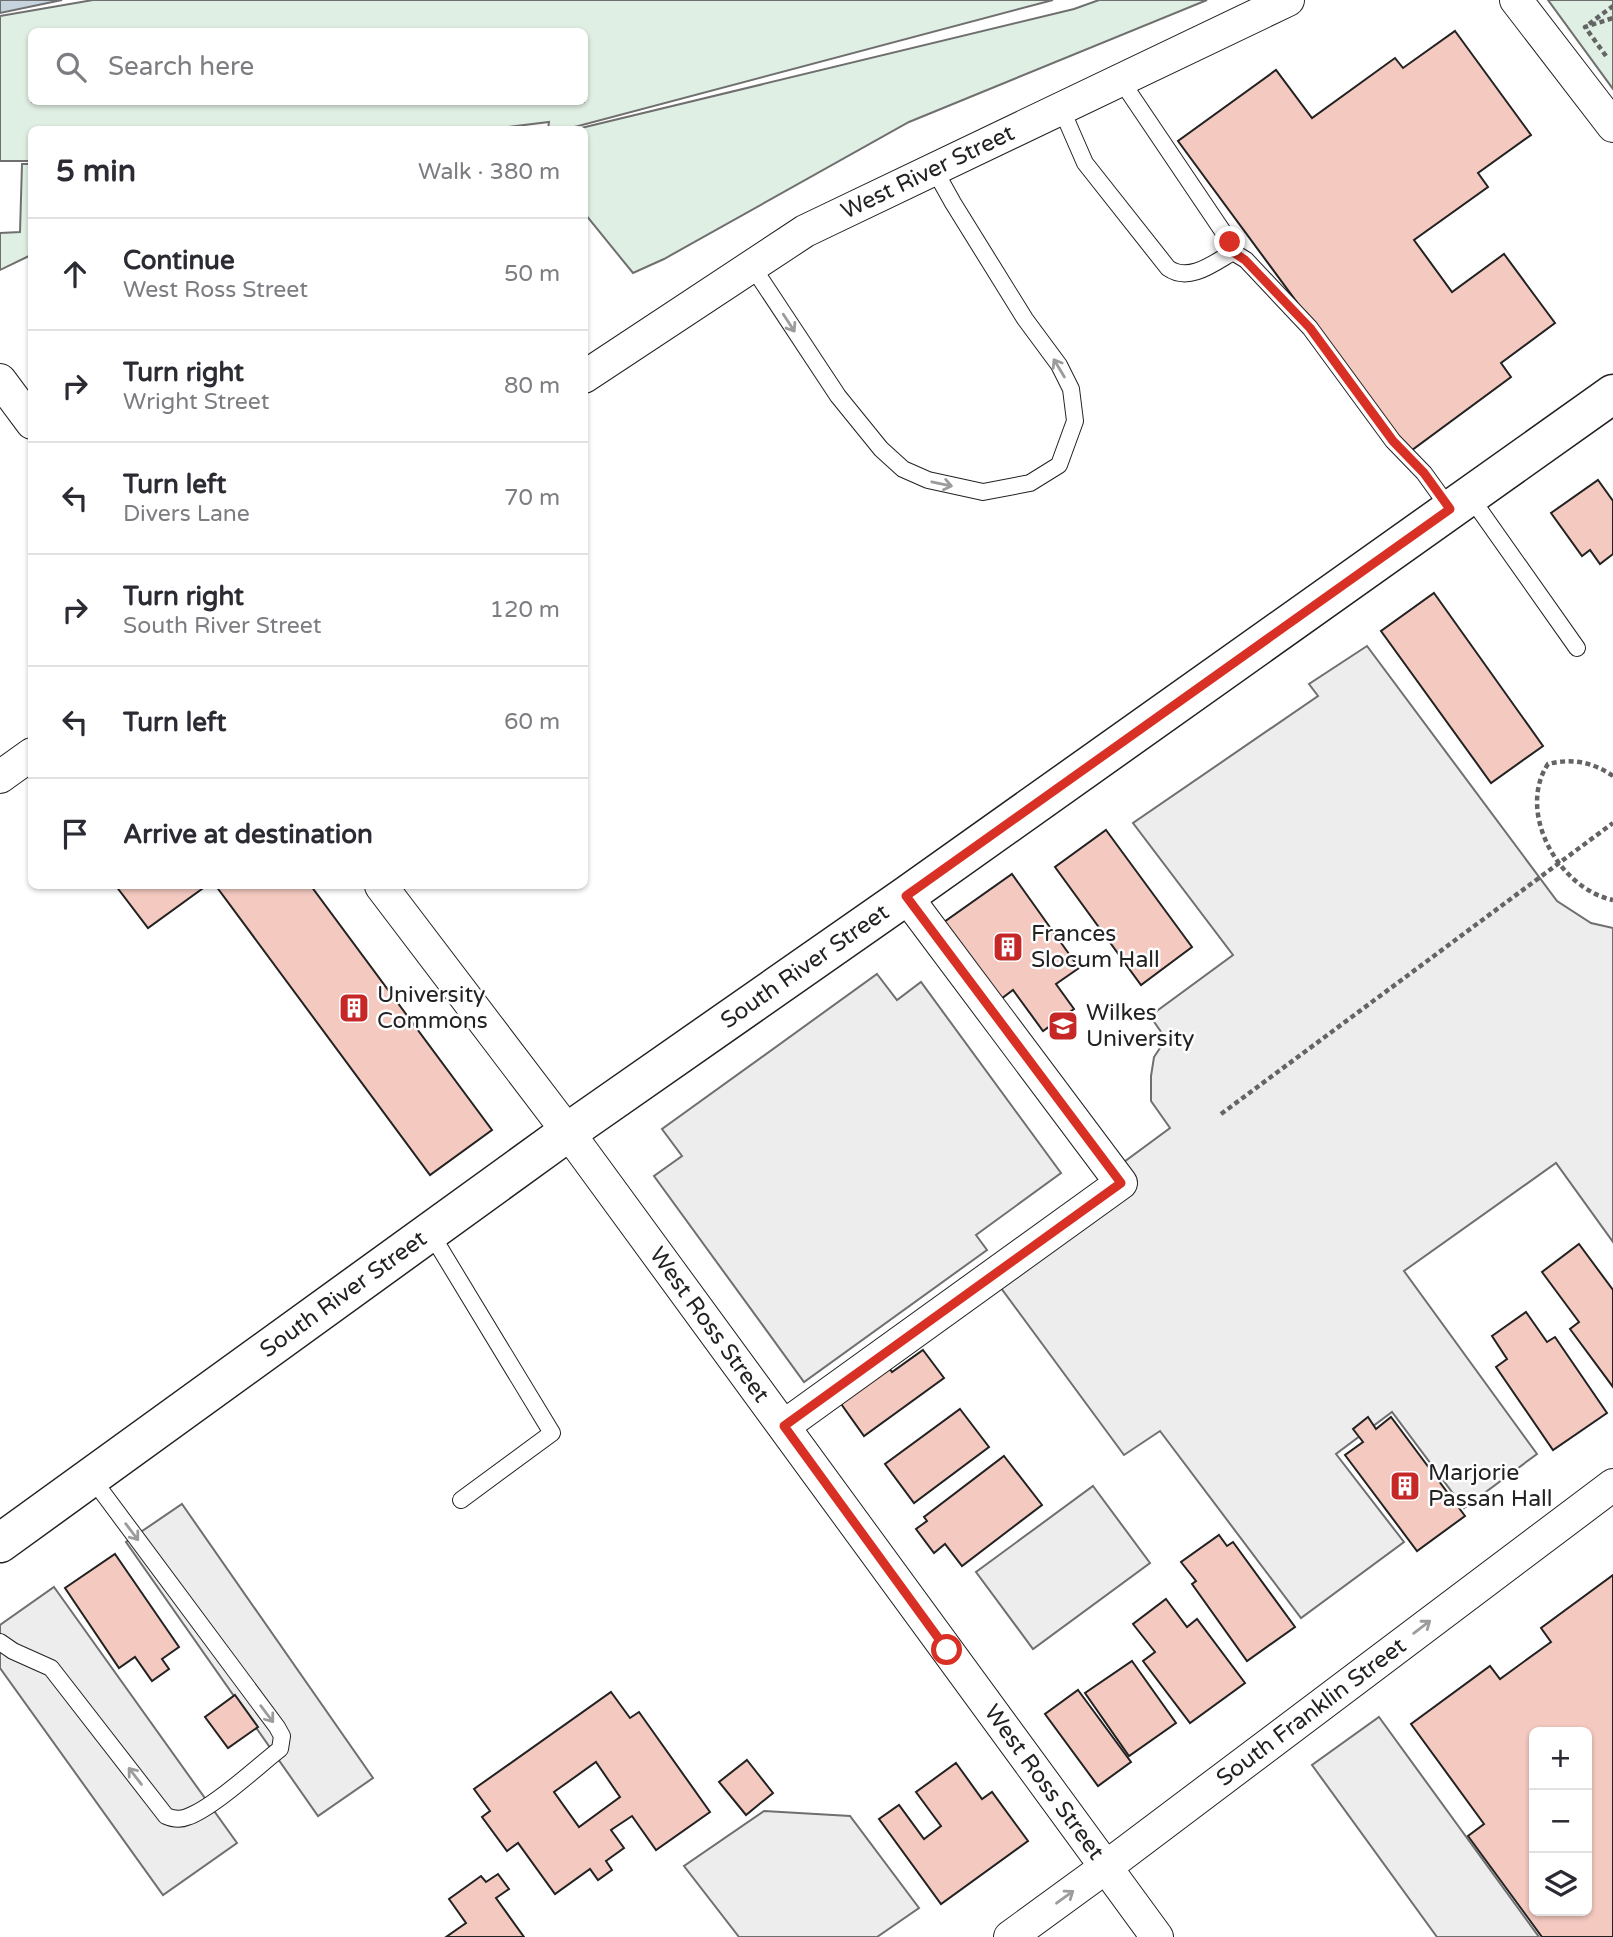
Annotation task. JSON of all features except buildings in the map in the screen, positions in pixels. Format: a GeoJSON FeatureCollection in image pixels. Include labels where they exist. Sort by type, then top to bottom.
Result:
{"type":"FeatureCollection","features":[{"type":"Feature","properties":{"kind":"main road","name":"South River Street"},"geometry":{"type":"LineString","coordinates":[[0,1543],[568,1132],[906,896],[1613,394]]}},
{"type":"Feature","properties":{"kind":"street","name":"West River Street"},"geometry":{"type":"LineString","coordinates":[[588,374],[805,231],[1288,0]]}},
{"type":"Feature","properties":{"kind":"street"},"geometry":{"type":"LineString","coordinates":[[1516,0],[1613,127]]}},
{"type":"Feature","properties":{"kind":"street"},"geometry":{"type":"LineString","coordinates":[[0,380],[28,418]]}},
{"type":"Feature","properties":{"kind":"street"},"geometry":{"type":"LineString","coordinates":[[0,777],[28,757]]}},
{"type":"Feature","properties":{"kind":"street","name":"West Ross Street"},"geometry":{"type":"LineString","coordinates":[[383,889],[568,1132],[1157,1937]]}},
{"type":"Feature","properties":{"kind":"street"},"geometry":{"type":"LineString","coordinates":[[784,1426],[1121,1183],[906,896]]}},
{"type":"Feature","properties":{"kind":"street","name":"South Franklin Street"},"geometry":{"type":"LineString","coordinates":[[1010,1937],[1613,1485]]}},
{"type":"Feature","properties":{"kind":"lane"},"geometry":{"type":"LineString","coordinates":[[1120,79],[1230,242],[1233,252],[1255,269],[1310,328],[1393,441],[1424,473],[1460,502],[1577,648]]}},
{"type":"Feature","properties":{"kind":"lane"},"geometry":{"type":"LineString","coordinates":[[1061,108],[1085,163],[1168,268],[1176,274],[1199,272],[1233,252]]}},
{"type":"Feature","properties":{"kind":"lane"},"geometry":{"type":"LineString","coordinates":[[752,266],[838,396],[881,449],[904,468],[928,481],[983,492],[1030,483],[1059,465],[1075,421],[1071,389],[1059,365],[1026,320],[934,169]]}},
{"type":"Feature","properties":{"kind":"lane"},"geometry":{"type":"LineString","coordinates":[[430,1232],[552,1433],[461,1500]]}},
{"type":"Feature","properties":{"kind":"lane"},"geometry":{"type":"LineString","coordinates":[[0,1642],[13,1651],[51,1668],[166,1816],[173,1819],[186,1818],[201,1810],[280,1749],[282,1736],[276,1727],[91,1477]]}},
{"type":"Feature","properties":{"kind":"path"},"geometry":{"type":"LineString","coordinates":[[1613,18],[1585,27],[1613,65]]}},
{"type":"Feature","properties":{"kind":"path"},"geometry":{"type":"LineString","coordinates":[[1613,776],[1592,765],[1562,761],[1548,764],[1540,776],[1536,791],[1539,823],[1547,843],[1560,863],[1585,888],[1613,900]]}},
{"type":"Feature","properties":{"kind":"path"},"geometry":{"type":"LineString","coordinates":[[1221,1114],[1613,823]]}},
{"type":"Feature","properties":{"kind":"green space"},"geometry":{"type":"Polygon","coordinates":[[[93,0],[1053,0],[578,126],[548,126],[549,122],[516,126],[28,126],[28,161],[0,161],[0,16],[93,0]]]}},
{"type":"Feature","properties":{"kind":"green space"},"geometry":{"type":"Polygon","coordinates":[[[1099,0],[1207,0],[909,122],[664,259],[633,273],[588,218],[588,126],[1074,9],[1099,0]]]}},
{"type":"Feature","properties":{"kind":"green space"},"geometry":{"type":"Polygon","coordinates":[[[1548,0],[1613,0],[1613,89],[1548,0]]]}},
{"type":"Feature","properties":{"kind":"green space"},"geometry":{"type":"Polygon","coordinates":[[[22,164],[28,164],[28,256],[0,270],[0,233],[20,232],[22,164]]]}},
{"type":"Feature","properties":{"kind":"shaded area"},"geometry":{"type":"Polygon","coordinates":[[[0,0],[62,0],[0,13],[0,0]]]}},
{"type":"Feature","properties":{"kind":"shaded area"},"geometry":{"type":"Polygon","coordinates":[[[1367,646],[1557,901],[1591,923],[1613,928],[1613,1242],[1556,1163],[1404,1271],[1537,1454],[1464,1508],[1392,1412],[1336,1454],[1404,1542],[1301,1618],[1160,1431],[1124,1455],[984,1265],[1170,1128],[1151,1101],[1154,1057],[1166,1039],[1150,1016],[1233,955],[1133,823],[1318,696],[1309,684],[1367,646]]]}},
{"type":"Feature","properties":{"kind":"shaded area"},"geometry":{"type":"Polygon","coordinates":[[[877,974],[897,1000],[921,982],[1061,1173],[976,1235],[987,1250],[804,1382],[654,1176],[682,1156],[662,1129],[877,974]]]}},
{"type":"Feature","properties":{"kind":"shaded area"},"geometry":{"type":"Polygon","coordinates":[[[1093,1486],[1150,1563],[1033,1649],[976,1572],[1093,1486]]]}},
{"type":"Feature","properties":{"kind":"shaded area"},"geometry":{"type":"Polygon","coordinates":[[[182,1504],[373,1778],[318,1816],[126,1542],[182,1504]]]}},
{"type":"Feature","properties":{"kind":"shaded area"},"geometry":{"type":"Polygon","coordinates":[[[54,1587],[237,1843],[163,1895],[0,1668],[0,1625],[54,1587]]]}},
{"type":"Feature","properties":{"kind":"shaded area"},"geometry":{"type":"Polygon","coordinates":[[[1379,1717],[1539,1937],[1437,1937],[1312,1765],[1379,1717]]]}},
{"type":"Feature","properties":{"kind":"shaded area"},"geometry":{"type":"Polygon","coordinates":[[[764,1811],[850,1816],[919,1908],[877,1937],[739,1937],[684,1866],[764,1811]]]}},
{"type":"Feature","properties":{"kind":"place","name":"Frances Slocum Hall"},"geometry":{"type":"Point","coordinates":[1008,947]}},
{"type":"Feature","properties":{"kind":"place","name":"University Commons"},"geometry":{"type":"Point","coordinates":[354,1008]}},
{"type":"Feature","properties":{"kind":"place","name":"Wilkes University"},"geometry":{"type":"Point","coordinates":[1063,1026]}},
{"type":"Feature","properties":{"kind":"place","name":"Marjorie Passan Hall"},"geometry":{"type":"Point","coordinates":[1405,1486]}},
{"type":"Feature","properties":{"kind":"route"},"geometry":{"type":"LineString","coordinates":[[947,1650],[784,1426],[1121,1183],[906,896],[1450,509],[1424,473],[1393,441],[1310,328],[1245,260],[1233,252],[1230,242]]}}]}
